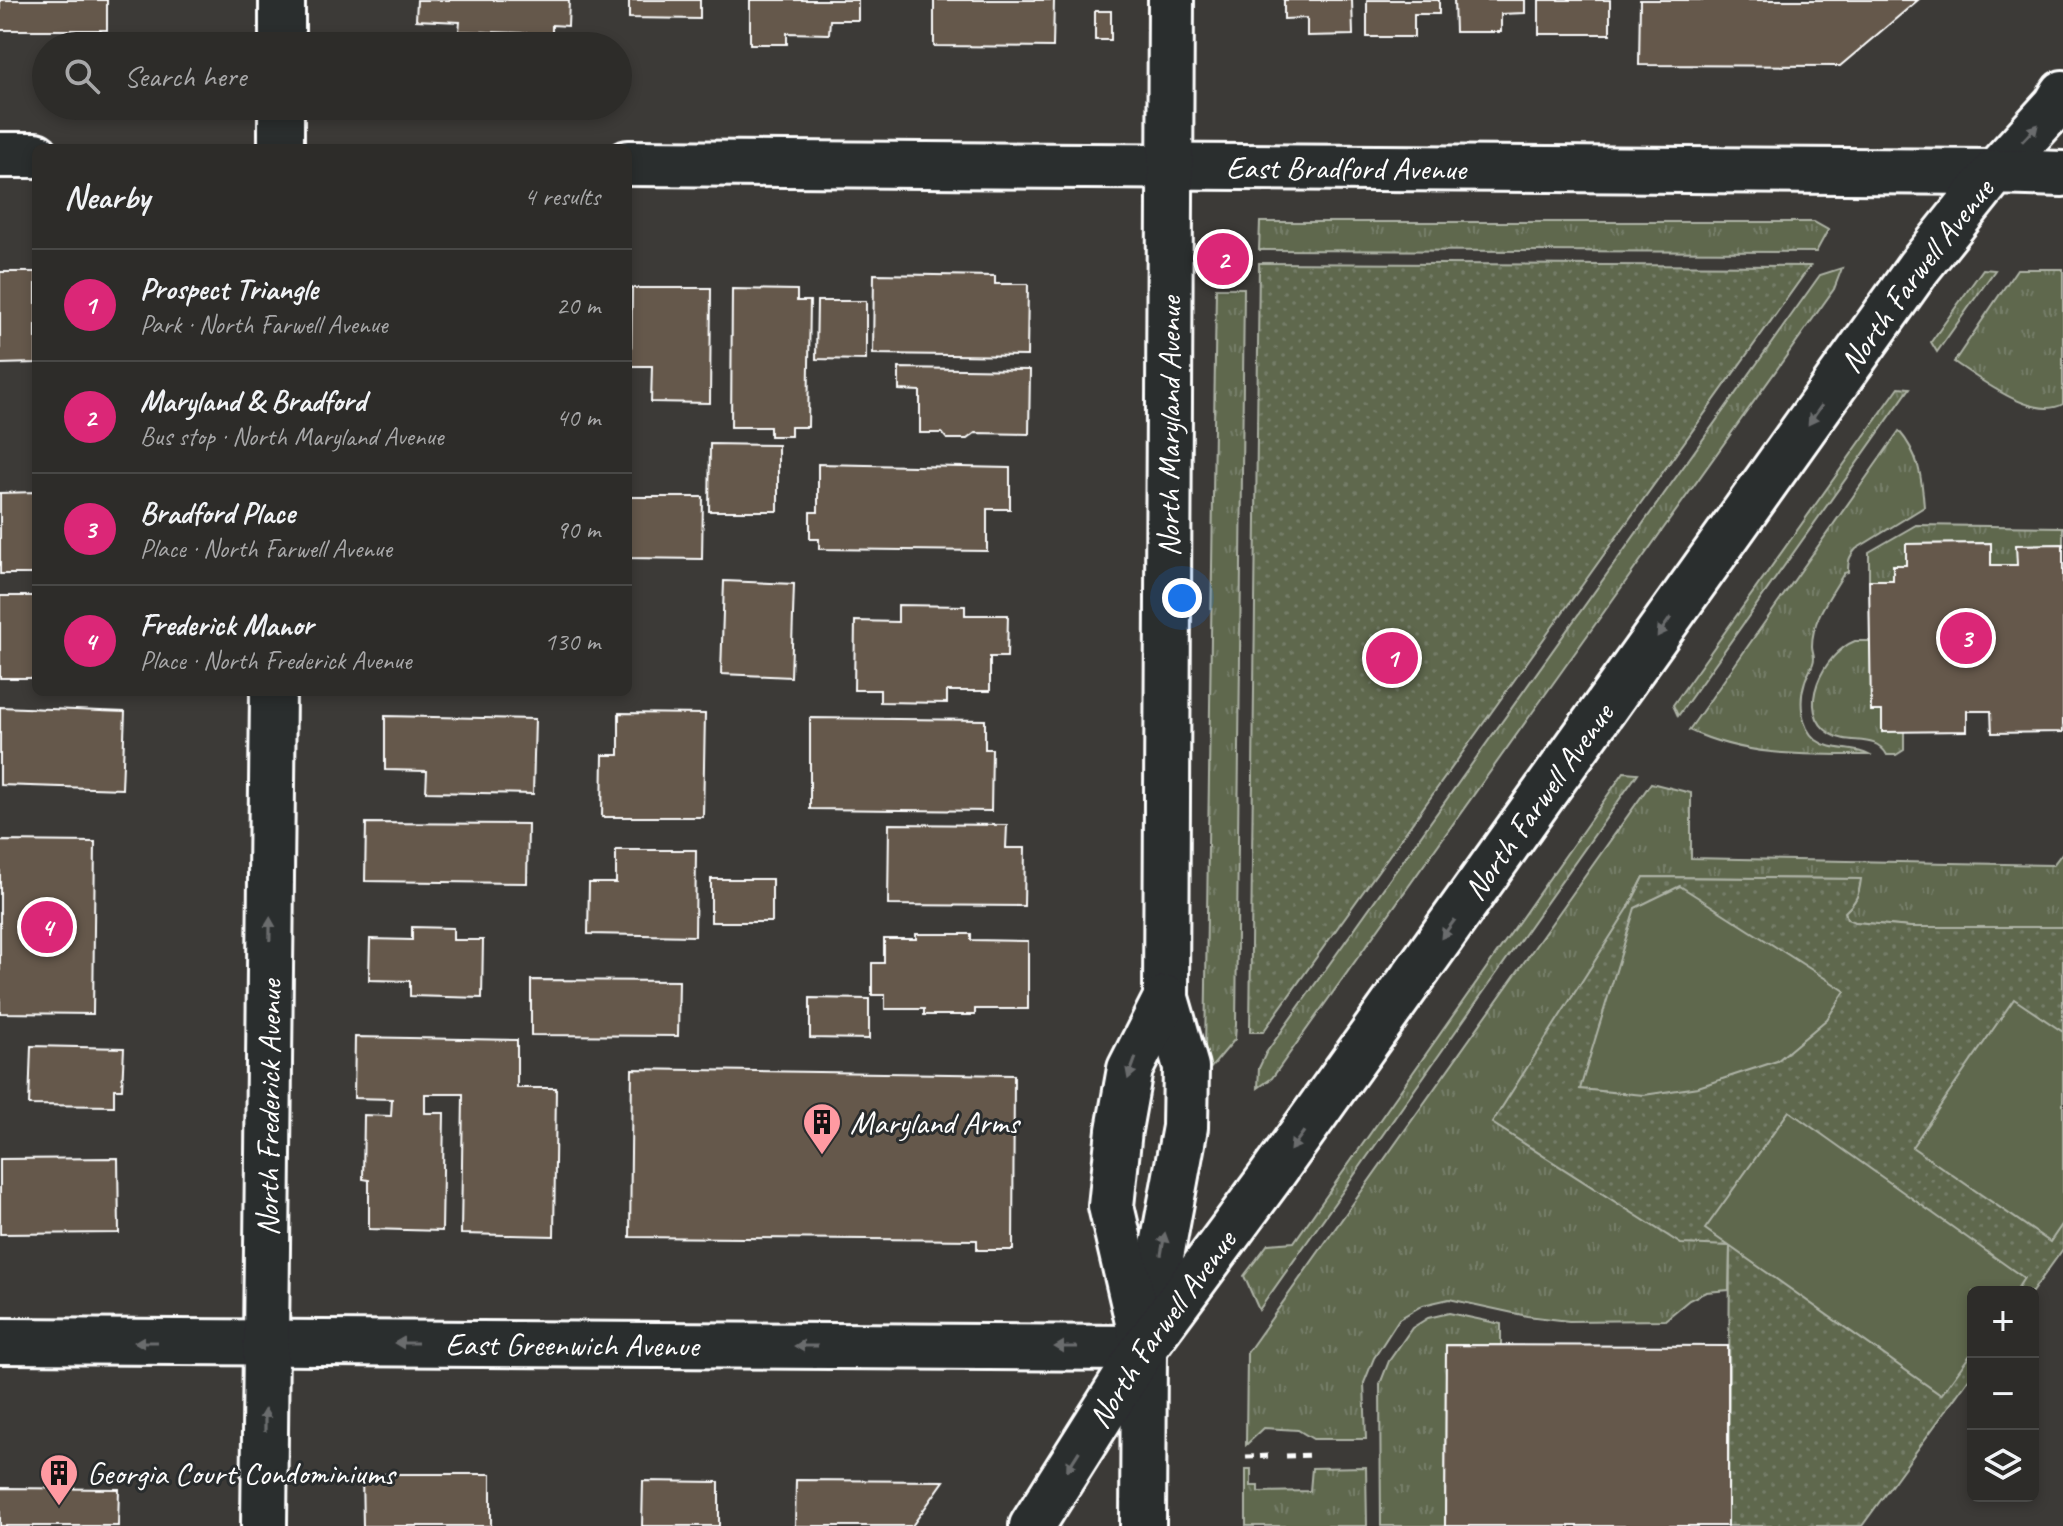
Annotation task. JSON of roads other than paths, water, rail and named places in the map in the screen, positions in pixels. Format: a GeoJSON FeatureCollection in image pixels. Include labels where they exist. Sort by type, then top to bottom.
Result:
{"type":"FeatureCollection","features":[{"type":"Feature","properties":{"kind":"street"},"geometry":{"type":"LineString","coordinates":[[282,0],[282,32]]}},
{"type":"Feature","properties":{"kind":"street","name":"North Maryland Avenue"},"geometry":{"type":"LineString","coordinates":[[1143,1526],[1144,1348],[1185,1127],[1186,1067],[1166,998],[1171,0]]}},
{"type":"Feature","properties":{"kind":"street","name":"North Farwell Avenue"},"geometry":{"type":"LineString","coordinates":[[1032,1526],[1144,1348],[1288,1153],[1919,267],[2063,93]]}},
{"type":"Feature","properties":{"kind":"street"},"geometry":{"type":"LineString","coordinates":[[281,120],[281,144]]}},
{"type":"Feature","properties":{"kind":"street"},"geometry":{"type":"LineString","coordinates":[[0,155],[32,155]]}},
{"type":"Feature","properties":{"kind":"street","name":"East Bradford Avenue"},"geometry":{"type":"LineString","coordinates":[[632,163],[2063,174]]}},
{"type":"Feature","properties":{"kind":"street","name":"North Frederick Avenue"},"geometry":{"type":"LineString","coordinates":[[264,1526],[273,696]]}},
{"type":"Feature","properties":{"kind":"street","name":"North Maryland Avenue"},"geometry":{"type":"LineString","coordinates":[[1144,1348],[1111,1206],[1112,1189],[1130,1069],[1166,998]]}},
{"type":"Feature","properties":{"kind":"street","name":"East Greenwich Avenue"},"geometry":{"type":"LineString","coordinates":[[0,1341],[1144,1348]]}},
{"type":"Feature","properties":{"kind":"place","name":"Maryland & Bradford"},"geometry":{"type":"Point","coordinates":[1223,259]}},
{"type":"Feature","properties":{"kind":"place","name":"Bradford Place"},"geometry":{"type":"Point","coordinates":[1966,638]}},
{"type":"Feature","properties":{"kind":"place","name":"Prospect Triangle"},"geometry":{"type":"Point","coordinates":[1392,658]}},
{"type":"Feature","properties":{"kind":"place","name":"Frederick Manor"},"geometry":{"type":"Point","coordinates":[47,927]}},
{"type":"Feature","properties":{"kind":"place","name":"Maryland Arms"},"geometry":{"type":"Point","coordinates":[822,1156]}},
{"type":"Feature","properties":{"kind":"place","name":"Georgia Court Condominiums"},"geometry":{"type":"Point","coordinates":[59,1507]}}]}
